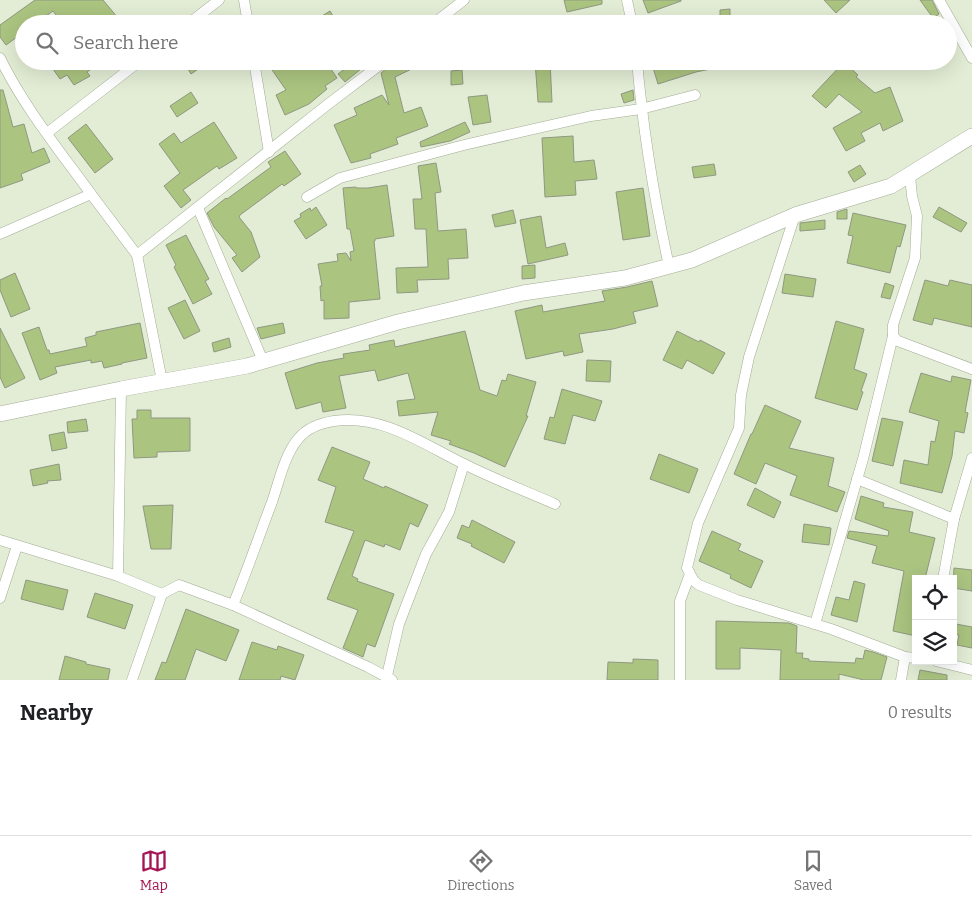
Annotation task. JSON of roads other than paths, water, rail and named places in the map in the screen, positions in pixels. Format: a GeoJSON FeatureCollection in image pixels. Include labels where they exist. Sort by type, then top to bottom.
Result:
{"type":"FeatureCollection","features":[{"type":"Feature","properties":{"kind":"street"},"geometry":{"type":"LineString","coordinates":[[200,15],[219,0]]}},
{"type":"Feature","properties":{"kind":"street"},"geometry":{"type":"LineString","coordinates":[[244,0],[246,15]]}},
{"type":"Feature","properties":{"kind":"street"},"geometry":{"type":"LineString","coordinates":[[445,15],[464,0]]}},
{"type":"Feature","properties":{"kind":"street"},"geometry":{"type":"LineString","coordinates":[[627,0],[630,15]]}},
{"type":"Feature","properties":{"kind":"street"},"geometry":{"type":"LineString","coordinates":[[939,0],[948,15]]}},
{"type":"Feature","properties":{"kind":"street"},"geometry":{"type":"LineString","coordinates":[[957,32],[972,58]]}},
{"type":"Feature","properties":{"kind":"street"},"geometry":{"type":"LineString","coordinates":[[0,58],[5,78],[137,255],[162,381]]}},
{"type":"Feature","properties":{"kind":"street"},"geometry":{"type":"LineString","coordinates":[[47,133],[128,70]]}},
{"type":"Feature","properties":{"kind":"street"},"geometry":{"type":"LineString","coordinates":[[255,70],[269,152]]}},
{"type":"Feature","properties":{"kind":"street"},"geometry":{"type":"LineString","coordinates":[[137,255],[374,70]]}},
{"type":"Feature","properties":{"kind":"street"},"geometry":{"type":"LineString","coordinates":[[638,70],[658,214],[669,266]]}},
{"type":"Feature","properties":{"kind":"street"},"geometry":{"type":"LineString","coordinates":[[307,197],[340,178],[464,145],[591,116],[642,109],[695,95]]}},
{"type":"Feature","properties":{"kind":"street"},"geometry":{"type":"LineString","coordinates":[[0,414],[247,366],[417,318],[523,293],[625,278],[692,260],[795,215],[891,186],[972,136]]}},
{"type":"Feature","properties":{"kind":"street"},"geometry":{"type":"LineString","coordinates":[[815,624],[857,479],[893,336],[893,325],[915,258],[917,216],[910,176]]}},
{"type":"Feature","properties":{"kind":"street"},"geometry":{"type":"LineString","coordinates":[[0,234],[91,194]]}},
{"type":"Feature","properties":{"kind":"street"},"geometry":{"type":"LineString","coordinates":[[198,208],[263,361]]}},
{"type":"Feature","properties":{"kind":"street"},"geometry":{"type":"LineString","coordinates":[[795,215],[750,357],[741,395],[739,428],[698,524],[687,568],[694,581],[699,585],[729,597],[815,624],[905,657],[912,658]]}},
{"type":"Feature","properties":{"kind":"street"},"geometry":{"type":"LineString","coordinates":[[893,336],[898,341],[972,369]]}},
{"type":"Feature","properties":{"kind":"street"},"geometry":{"type":"LineString","coordinates":[[118,576],[121,389]]}},
{"type":"Feature","properties":{"kind":"street"},"geometry":{"type":"LineString","coordinates":[[233,605],[287,457],[297,440],[305,432],[325,422],[351,419],[368,421],[402,432],[464,464],[555,504]]}},
{"type":"Feature","properties":{"kind":"street"},"geometry":{"type":"LineString","coordinates":[[944,575],[954,519],[972,458]]}},
{"type":"Feature","properties":{"kind":"street"},"geometry":{"type":"LineString","coordinates":[[132,680],[162,594],[179,586],[233,605],[388,679],[399,624],[426,554],[449,512],[464,464]]}},
{"type":"Feature","properties":{"kind":"street"},"geometry":{"type":"LineString","coordinates":[[857,479],[954,519]]}},
{"type":"Feature","properties":{"kind":"street"},"geometry":{"type":"LineString","coordinates":[[0,540],[118,576],[162,594]]}},
{"type":"Feature","properties":{"kind":"street"},"geometry":{"type":"LineString","coordinates":[[0,598],[17,546]]}},
{"type":"Feature","properties":{"kind":"street"},"geometry":{"type":"LineString","coordinates":[[680,680],[679,606],[682,592],[690,574]]}},
{"type":"Feature","properties":{"kind":"street"},"geometry":{"type":"LineString","coordinates":[[901,680],[905,657]]}},
{"type":"Feature","properties":{"kind":"street"},"geometry":{"type":"LineString","coordinates":[[952,665],[972,670]]}}]}
